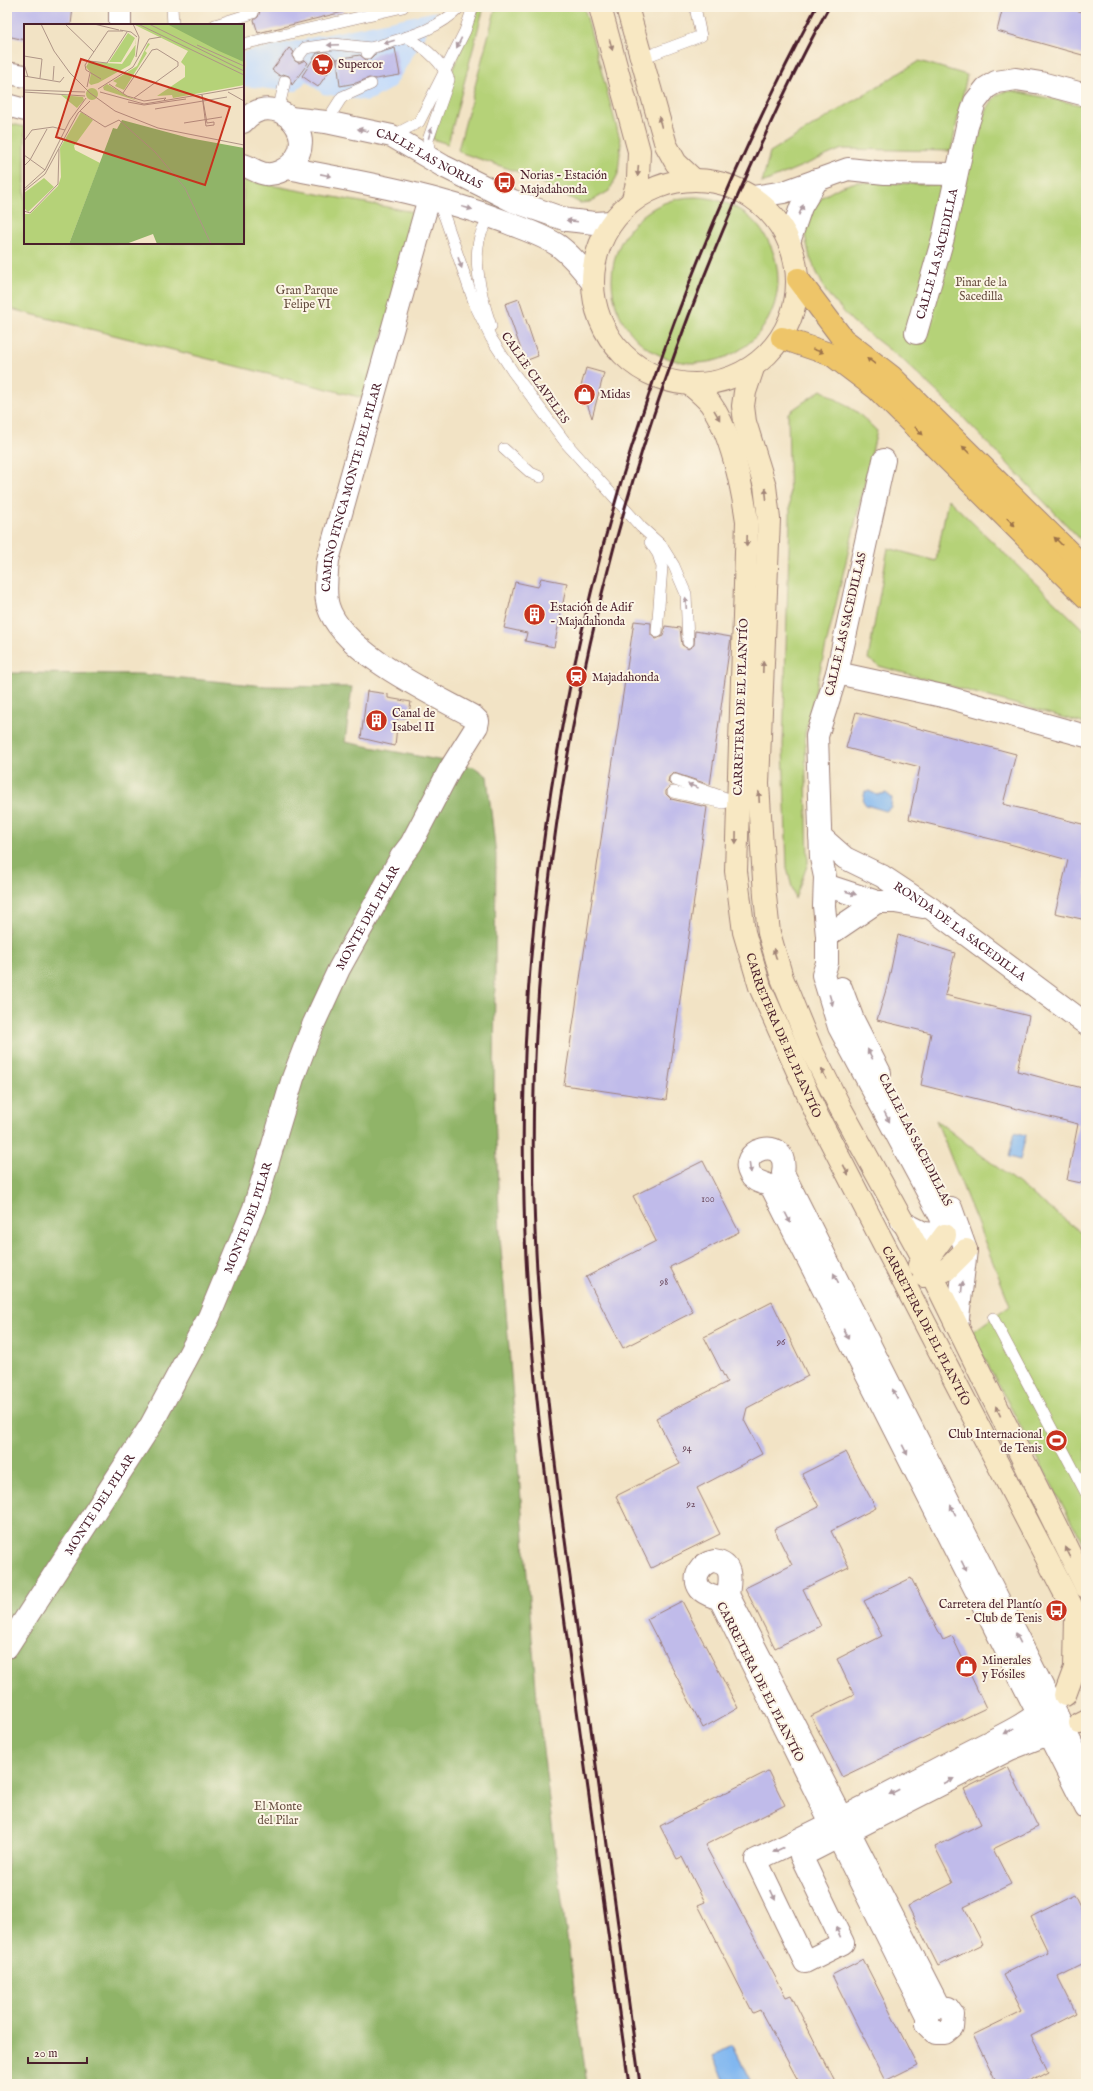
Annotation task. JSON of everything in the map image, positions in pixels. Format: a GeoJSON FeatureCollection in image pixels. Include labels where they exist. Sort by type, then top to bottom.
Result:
{"type":"FeatureCollection","features":[{"type":"Feature","properties":{"kind":"highway"},"geometry":{"type":"LineString","coordinates":[[798,278],[843,339],[892,377],[1086,569]]}},
{"type":"Feature","properties":{"kind":"highway"},"geometry":{"type":"LineString","coordinates":[[782,338],[832,355],[878,389],[1086,596]]}},
{"type":"Feature","properties":{"kind":"street"},"geometry":{"type":"LineString","coordinates":[[120,7],[120,24]]}},
{"type":"Feature","properties":{"kind":"street"},"geometry":{"type":"LineString","coordinates":[[600,7],[639,151],[638,179],[633,199]]}},
{"type":"Feature","properties":{"kind":"street"},"geometry":{"type":"LineString","coordinates":[[628,7],[666,145],[676,163],[693,179]]}},
{"type":"Feature","properties":{"kind":"street"},"geometry":{"type":"LineString","coordinates":[[7,73],[24,76]]}},
{"type":"Feature","properties":{"kind":"street","name":"CALLE LA SACEDILLA"},"geometry":{"type":"LineString","coordinates":[[916,333],[943,238],[956,174],[975,102],[986,88],[996,82],[1016,79],[1041,83],[1086,95]]}},
{"type":"Feature","properties":{"kind":"street"},"geometry":{"type":"LineString","coordinates":[[7,105],[24,110]]}},
{"type":"Feature","properties":{"kind":"street"},"geometry":{"type":"LineString","coordinates":[[262,114],[300,134],[301,144],[299,153],[287,168]]}},
{"type":"Feature","properties":{"kind":"street","name":"CALLE LAS NORIAS"},"geometry":{"type":"LineString","coordinates":[[262,114],[326,122],[392,136],[498,196],[567,220],[595,223],[611,222]]}},
{"type":"Feature","properties":{"kind":"street","name":"CALLE LAS NORIAS"},"geometry":{"type":"LineString","coordinates":[[244,164],[256,171],[267,174],[278,172],[287,168],[396,188],[493,217],[529,231],[558,246],[577,262],[592,282]]}},
{"type":"Feature","properties":{"kind":"street","name":"CALLE LA SACEDILLA"},"geometry":{"type":"LineString","coordinates":[[753,197],[784,192],[848,169],[885,173],[956,174]]}},
{"type":"Feature","properties":{"kind":"street"},"geometry":{"type":"LineString","coordinates":[[693,179],[724,183],[753,197],[774,217],[789,242],[795,260],[798,278],[794,309],[782,338],[769,354],[753,368],[724,382],[692,386],[661,380],[633,365],[610,342],[596,314],[592,282],[596,250],[611,222],[633,199],[661,185],[693,179]]}},
{"type":"Feature","properties":{"kind":"street"},"geometry":{"type":"LineString","coordinates":[[789,242],[801,208],[817,180]]}},
{"type":"Feature","properties":{"kind":"street","name":"CAMINO FINCA MONTE DEL PILAR"},"geometry":{"type":"LineString","coordinates":[[433,199],[328,560],[326,584],[328,605],[334,620],[345,634],[392,670],[425,691],[474,717],[478,721],[477,726],[450,769]]}},
{"type":"Feature","properties":{"kind":"street","name":"CARRETERA DE EL PLANTÍO"},"geometry":{"type":"LineString","coordinates":[[753,368],[745,392],[743,406],[745,422],[765,486],[768,519],[758,783],[765,896],[769,933],[782,978],[811,1049],[841,1109],[928,1267],[1086,1587]]}},
{"type":"Feature","properties":{"kind":"street","name":"CARRETERA DE EL PLANTÍO"},"geometry":{"type":"LineString","coordinates":[[692,386],[709,403],[722,425],[743,494],[747,522],[736,871],[744,932],[760,987],[817,1115],[1086,1634]]}},
{"type":"Feature","properties":{"kind":"street","name":"CALLE LAS SACEDILLAS"},"geometry":{"type":"LineString","coordinates":[[884,460],[837,673],[817,736],[821,858],[825,881],[827,963],[823,975],[839,1027],[941,1217],[945,1235]]}},
{"type":"Feature","properties":{"kind":"street"},"geometry":{"type":"LineString","coordinates":[[837,673],[947,697],[1086,736]]}},
{"type":"Feature","properties":{"kind":"street","name":"MONTE DEL PILAR"},"geometry":{"type":"LineString","coordinates":[[7,1648],[151,1425],[209,1317],[254,1208],[293,1078],[314,1023],[339,969],[401,857],[411,844],[450,769]]}},
{"type":"Feature","properties":{"kind":"street"},"geometry":{"type":"LineString","coordinates":[[820,836],[831,848],[858,866]]}},
{"type":"Feature","properties":{"kind":"street"},"geometry":{"type":"LineString","coordinates":[[825,881],[858,866]]}},
{"type":"Feature","properties":{"kind":"street","name":"RONDA DE LA SACEDILLA"},"geometry":{"type":"LineString","coordinates":[[858,866],[882,876],[932,909],[1086,1024]]}},
{"type":"Feature","properties":{"kind":"street"},"geometry":{"type":"LineString","coordinates":[[825,881],[877,902],[895,902],[932,909]]}},
{"type":"Feature","properties":{"kind":"street"},"geometry":{"type":"LineString","coordinates":[[826,936],[877,902]]}},
{"type":"Feature","properties":{"kind":"street","name":"CALLE LAS SACEDILLAS"},"geometry":{"type":"LineString","coordinates":[[827,963],[835,971],[853,1020],[950,1208],[966,1250],[957,1326]]}},
{"type":"Feature","properties":{"kind":"street"},"geometry":{"type":"LineString","coordinates":[[817,1115],[830,1122],[841,1133],[866,1170],[918,1265],[928,1267],[938,1272],[946,1270],[966,1250]]}},
{"type":"Feature","properties":{"kind":"street"},"geometry":{"type":"LineString","coordinates":[[1051,1704],[783,1173],[784,1161],[781,1155],[770,1148],[759,1149],[751,1157],[748,1167],[750,1173],[756,1181],[769,1184],[772,1188],[1051,1704],[1073,1727],[1086,1773]]}},
{"type":"Feature","properties":{"kind":"street"},"geometry":{"type":"LineString","coordinates":[[902,1222],[924,1233],[945,1235]]}},
{"type":"Feature","properties":{"kind":"street"},"geometry":{"type":"LineString","coordinates":[[945,1235],[931,1254],[924,1276],[968,1365],[971,1378],[967,1404]]}},
{"type":"Feature","properties":{"kind":"street","name":"CARRETERA DE EL PLANTÍO"},"geometry":{"type":"LineString","coordinates":[[840,1828],[728,1595],[731,1580],[728,1569],[719,1562],[708,1562],[700,1568],[696,1579],[698,1584],[705,1593],[720,1599],[840,1828],[939,2007],[948,2008],[953,2014],[952,2027],[945,2032],[936,2032],[927,2024],[927,2016],[840,1828]]}},
{"type":"Feature","properties":{"kind":"street"},"geometry":{"type":"LineString","coordinates":[[1051,1704],[1075,1668],[1076,1615]]}},
{"type":"Feature","properties":{"kind":"street"},"geometry":{"type":"LineString","coordinates":[[1073,1727],[1010,1749],[840,1828],[756,1860],[805,1962],[843,1943],[802,1856],[840,1828],[1051,1704],[1086,1686]]}},
{"type":"Feature","properties":{"kind":"street"},"geometry":{"type":"LineString","coordinates":[[1073,1727],[1086,1808]]}},
{"type":"Feature","properties":{"kind":"lane"},"geometry":{"type":"LineString","coordinates":[[172,7],[173,24]]}},
{"type":"Feature","properties":{"kind":"lane"},"geometry":{"type":"LineString","coordinates":[[244,44],[403,7]]}},
{"type":"Feature","properties":{"kind":"lane"},"geometry":{"type":"LineString","coordinates":[[299,56],[305,48],[334,44],[369,50],[407,37],[448,20],[460,7]]}},
{"type":"Feature","properties":{"kind":"lane"},"geometry":{"type":"LineString","coordinates":[[392,136],[419,122],[446,71],[473,7]]}},
{"type":"Feature","properties":{"kind":"lane"},"geometry":{"type":"LineString","coordinates":[[642,58],[701,36],[695,7]]}},
{"type":"Feature","properties":{"kind":"lane"},"geometry":{"type":"LineString","coordinates":[[218,24],[253,13]]}},
{"type":"Feature","properties":{"kind":"lane"},"geometry":{"type":"LineString","coordinates":[[407,37],[436,60],[446,71],[449,80],[428,140],[429,150],[443,166]]}},
{"type":"Feature","properties":{"kind":"lane"},"geometry":{"type":"LineString","coordinates":[[407,37],[414,50],[431,62],[437,72],[440,83]]}},
{"type":"Feature","properties":{"kind":"lane"},"geometry":{"type":"LineString","coordinates":[[262,114],[285,81]]}},
{"type":"Feature","properties":{"kind":"lane"},"geometry":{"type":"LineString","coordinates":[[326,122],[342,97],[371,84]]}},
{"type":"Feature","properties":{"kind":"lane","name":"CALLE CLAVELES"},"geometry":{"type":"LineString","coordinates":[[433,199],[445,218],[475,305],[491,338],[513,372],[562,439],[640,527]]}},
{"type":"Feature","properties":{"kind":"lane"},"geometry":{"type":"LineString","coordinates":[[493,217],[485,223],[480,232],[477,248],[483,299],[499,349]]}},
{"type":"Feature","properties":{"kind":"lane"},"geometry":{"type":"LineString","coordinates":[[504,449],[531,473],[540,477]]}},
{"type":"Feature","properties":{"kind":"lane"},"geometry":{"type":"LineString","coordinates":[[640,527],[658,554],[662,567],[657,632]]}},
{"type":"Feature","properties":{"kind":"lane"},"geometry":{"type":"LineString","coordinates":[[640,527],[661,545],[674,566],[686,594],[688,642]]}},
{"type":"Feature","properties":{"kind":"lane"},"geometry":{"type":"LineString","coordinates":[[675,780],[737,805]]}},
{"type":"Feature","properties":{"kind":"lane"},"geometry":{"type":"LineString","coordinates":[[673,792],[737,805]]}},
{"type":"Feature","properties":{"kind":"lane"},"geometry":{"type":"LineString","coordinates":[[993,1318],[1086,1493]]}},
{"type":"Feature","properties":{"kind":"shaded area"},"geometry":{"type":"Polygon","coordinates":[[[437,11],[422,41],[394,87],[367,101],[323,94],[306,81],[297,91],[244,86],[244,52],[437,11]]]}},
{"type":"Feature","properties":{"kind":"green space"},"geometry":{"type":"Polygon","coordinates":[[[479,7],[484,7],[448,144],[432,139],[453,75],[452,71],[479,7]]]}},
{"type":"Feature","properties":{"kind":"green space"},"geometry":{"type":"Polygon","coordinates":[[[496,7],[584,7],[621,143],[618,174],[609,191],[590,202],[580,203],[524,174],[462,153],[458,150],[496,7]]]}},
{"type":"Feature","properties":{"kind":"green space"},"geometry":{"type":"Polygon","coordinates":[[[919,61],[967,75],[951,151],[842,149],[762,183],[770,152],[919,61]]]}},
{"type":"Feature","properties":{"kind":"green space","name":"Pinar de la Sacedilla"},"geometry":{"type":"Polygon","coordinates":[[[1014,91],[1086,106],[1086,541],[1081,540],[954,408],[904,361],[852,321],[826,292],[810,258],[804,230],[810,213],[822,197],[840,187],[856,182],[962,185],[976,136],[987,110],[999,94],[1014,91]]]}},
{"type":"Feature","properties":{"kind":"green space","name":"Gran Parque Felipe VI"},"geometry":{"type":"Polygon","coordinates":[[[7,123],[24,127],[24,244],[244,244],[244,180],[414,212],[367,399],[7,308],[7,123]]]}},
{"type":"Feature","properties":{"kind":"green space"},"geometry":{"type":"Polygon","coordinates":[[[695,197],[719,201],[734,207],[747,216],[759,228],[768,241],[774,256],[778,280],[774,304],[768,319],[759,332],[747,344],[734,353],[719,359],[695,363],[671,359],[656,353],[643,344],[631,332],[622,319],[616,304],[612,280],[616,256],[622,241],[631,228],[643,216],[656,207],[671,201],[695,197]]]}},
{"type":"Feature","properties":{"kind":"green space"},"geometry":{"type":"Polygon","coordinates":[[[821,390],[857,412],[877,431],[805,734],[808,863],[795,899],[787,868],[783,745],[790,516],[788,413],[821,390]]]}},
{"type":"Feature","properties":{"kind":"green space"},"geometry":{"type":"Polygon","coordinates":[[[948,499],[1086,632],[1086,724],[879,666],[868,659],[888,548],[936,561],[948,499]]]}},
{"type":"Feature","properties":{"kind":"green space","name":"El Monte del Pilar"},"geometry":{"type":"Polygon","coordinates":[[[7,673],[141,674],[265,686],[352,687],[345,742],[474,767],[487,776],[496,855],[494,1090],[500,1236],[537,1700],[555,1849],[587,2084],[7,2084],[7,673]]]}},
{"type":"Feature","properties":{"kind":"green space","name":"Club Internacional de Tenis"},"geometry":{"type":"Polygon","coordinates":[[[936,1120],[1086,1236],[1086,1549],[971,1333],[1010,1305],[936,1120]]]}},
{"type":"Feature","properties":{"kind":"water"},"geometry":{"type":"Polygon","coordinates":[[[865,791],[869,791],[877,795],[886,793],[892,798],[891,807],[886,811],[866,805],[863,801],[865,791]]]}},
{"type":"Feature","properties":{"kind":"water"},"geometry":{"type":"Polygon","coordinates":[[[1015,1132],[1026,1135],[1020,1160],[1009,1157],[1015,1132]]]}},
{"type":"Feature","properties":{"kind":"water"},"geometry":{"type":"Polygon","coordinates":[[[733,2046],[752,2084],[727,2084],[713,2056],[733,2046]]]}},
{"type":"Feature","properties":{"kind":"building"},"geometry":{"type":"Polygon","coordinates":[[[9,7],[73,7],[71,24],[24,24],[24,40],[7,36],[9,7]]]}},
{"type":"Feature","properties":{"kind":"building"},"geometry":{"type":"Polygon","coordinates":[[[256,7],[342,7],[343,12],[258,33],[254,20],[258,17],[260,11],[256,7]]]}},
{"type":"Feature","properties":{"kind":"building"},"geometry":{"type":"Polygon","coordinates":[[[1003,7],[1064,7],[1086,13],[1086,56],[997,31],[1003,7]]]}},
{"type":"Feature","properties":{"kind":"building"},"geometry":{"type":"Polygon","coordinates":[[[289,48],[294,52],[292,56],[295,61],[299,63],[305,60],[308,63],[292,85],[289,76],[283,74],[280,76],[272,70],[289,48]]]}},
{"type":"Feature","properties":{"kind":"building"},"geometry":{"type":"Polygon","coordinates":[[[395,48],[400,75],[376,79],[369,78],[356,83],[340,86],[337,59],[360,55],[366,60],[370,59],[375,54],[395,48]]]}},
{"type":"Feature","properties":{"kind":"building","name":"Supercor"},"geometry":{"type":"Polygon","coordinates":[[[327,52],[337,59],[318,87],[302,76],[317,53],[327,52]]]}},
{"type":"Feature","properties":{"kind":"building"},"geometry":{"type":"Polygon","coordinates":[[[519,299],[538,356],[525,361],[505,304],[519,299]]]}},
{"type":"Feature","properties":{"kind":"building"},"geometry":{"type":"Polygon","coordinates":[[[586,368],[604,373],[592,418],[581,386],[586,368]]]}},
{"type":"Feature","properties":{"kind":"building","name":"Estación de Adif - Majadahonda"},"geometry":{"type":"Polygon","coordinates":[[[541,578],[567,583],[554,647],[525,641],[527,633],[504,628],[515,582],[538,587],[541,578]]]}},
{"type":"Feature","properties":{"kind":"building"},"geometry":{"type":"Polygon","coordinates":[[[634,621],[651,623],[651,635],[656,639],[663,636],[665,626],[680,628],[682,645],[688,649],[694,645],[695,631],[731,637],[710,785],[674,773],[669,777],[668,782],[671,785],[666,791],[666,794],[671,799],[707,807],[666,1100],[564,1085],[634,621]]]}},
{"type":"Feature","properties":{"kind":"building","name":"Canal de Isabel II"},"geometry":{"type":"Polygon","coordinates":[[[367,691],[388,694],[388,698],[411,702],[408,718],[398,716],[395,746],[361,738],[367,691]]]}},
{"type":"Feature","properties":{"kind":"building"},"geometry":{"type":"Polygon","coordinates":[[[856,712],[1016,754],[1003,804],[1086,825],[1086,920],[1055,913],[1068,860],[909,819],[920,767],[846,748],[856,712]]]}},
{"type":"Feature","properties":{"kind":"building"},"geometry":{"type":"Polygon","coordinates":[[[898,935],[955,953],[945,995],[1029,1016],[1017,1071],[1086,1089],[1086,1184],[1067,1180],[1078,1124],[921,1085],[931,1033],[877,1020],[888,983],[898,935]]]}},
{"type":"Feature","properties":{"kind":"building"},"geometry":{"type":"Polygon","coordinates":[[[703,1161],[739,1232],[670,1267],[693,1312],[623,1348],[586,1277],[656,1241],[633,1196],[703,1161]]]}},
{"type":"Feature","properties":{"kind":"building"},"geometry":{"type":"Polygon","coordinates":[[[772,1302],[808,1376],[747,1408],[744,1420],[762,1454],[697,1488],[720,1534],[651,1568],[616,1496],[680,1464],[656,1418],[727,1382],[704,1337],[772,1302]]]}},
{"type":"Feature","properties":{"kind":"building"},"geometry":{"type":"Polygon","coordinates":[[[846,1452],[876,1508],[831,1531],[849,1567],[803,1589],[821,1626],[775,1648],[745,1588],[792,1565],[774,1529],[819,1507],[802,1474],[846,1452]]]}},
{"type":"Feature","properties":{"kind":"building"},"geometry":{"type":"Polygon","coordinates":[[[911,1578],[943,1640],[952,1636],[986,1708],[842,1777],[811,1716],[854,1695],[837,1659],[882,1636],[864,1601],[911,1578]]]}},
{"type":"Feature","properties":{"kind":"building"},"geometry":{"type":"Polygon","coordinates":[[[682,1601],[738,1708],[703,1728],[647,1619],[682,1601]]]}},
{"type":"Feature","properties":{"kind":"building"},"geometry":{"type":"Polygon","coordinates":[[[1008,1767],[1038,1827],[993,1849],[1011,1884],[964,1907],[983,1944],[938,1966],[908,1906],[953,1883],[935,1847],[981,1824],[964,1789],[1008,1767]]]}},
{"type":"Feature","properties":{"kind":"building"},"geometry":{"type":"Polygon","coordinates":[[[768,1771],[785,1805],[705,1845],[786,1997],[791,1995],[836,2084],[800,2084],[760,2010],[753,2013],[698,1905],[705,1902],[682,1857],[677,1859],[660,1826],[768,1771]]]}},
{"type":"Feature","properties":{"kind":"building"},"geometry":{"type":"Polygon","coordinates":[[[1074,1895],[1086,1919],[1086,1963],[1058,1977],[1076,2013],[1031,2036],[1049,2071],[1024,2084],[997,2084],[973,2035],[1022,2011],[1003,1974],[1048,1952],[1031,1917],[1074,1895]]]}},
{"type":"Feature","properties":{"kind":"building"},"geometry":{"type":"Polygon","coordinates":[[[863,1959],[917,2065],[885,2081],[832,1975],[863,1959]]]}},
{"type":"Feature","properties":{"kind":"railway"},"geometry":{"type":"LineString","coordinates":[[629,2084],[545,1475],[529,1311],[524,1201],[525,1045],[538,890],[560,737],[593,586],[635,437],[687,290],[747,147],[816,7]]}},
{"type":"Feature","properties":{"kind":"railway"},"geometry":{"type":"LineString","coordinates":[[640,2084],[565,1537],[551,1425],[540,1313],[534,1201],[534,1072],[542,944],[558,816],[580,689],[610,564],[645,440],[688,319],[736,200],[792,78],[829,7]]}},
{"type":"Feature","properties":{"kind":"place","name":"Supercor"},"geometry":{"type":"Point","coordinates":[322,64]}},
{"type":"Feature","properties":{"kind":"place","name":"Norias - Estación Majadahonda"},"geometry":{"type":"Point","coordinates":[505,182]}},
{"type":"Feature","properties":{"kind":"place","name":"Midas"},"geometry":{"type":"Point","coordinates":[585,394]}},
{"type":"Feature","properties":{"kind":"place","name":"Estación de Adif - Majadahonda"},"geometry":{"type":"Point","coordinates":[534,614]}},
{"type":"Feature","properties":{"kind":"place","name":"Majadahonda"},"geometry":{"type":"Point","coordinates":[576,677]}},
{"type":"Feature","properties":{"kind":"place","name":"Canal de Isabel II"},"geometry":{"type":"Point","coordinates":[377,720]}},
{"type":"Feature","properties":{"kind":"place","name":"Club Internacional de Tenis"},"geometry":{"type":"Point","coordinates":[1057,1441]}},
{"type":"Feature","properties":{"kind":"place","name":"Carretera del Plantío - Club de Tenis"},"geometry":{"type":"Point","coordinates":[1057,1611]}},
{"type":"Feature","properties":{"kind":"place","name":"Minerales y Fósiles"},"geometry":{"type":"Point","coordinates":[967,1667]}}]}
